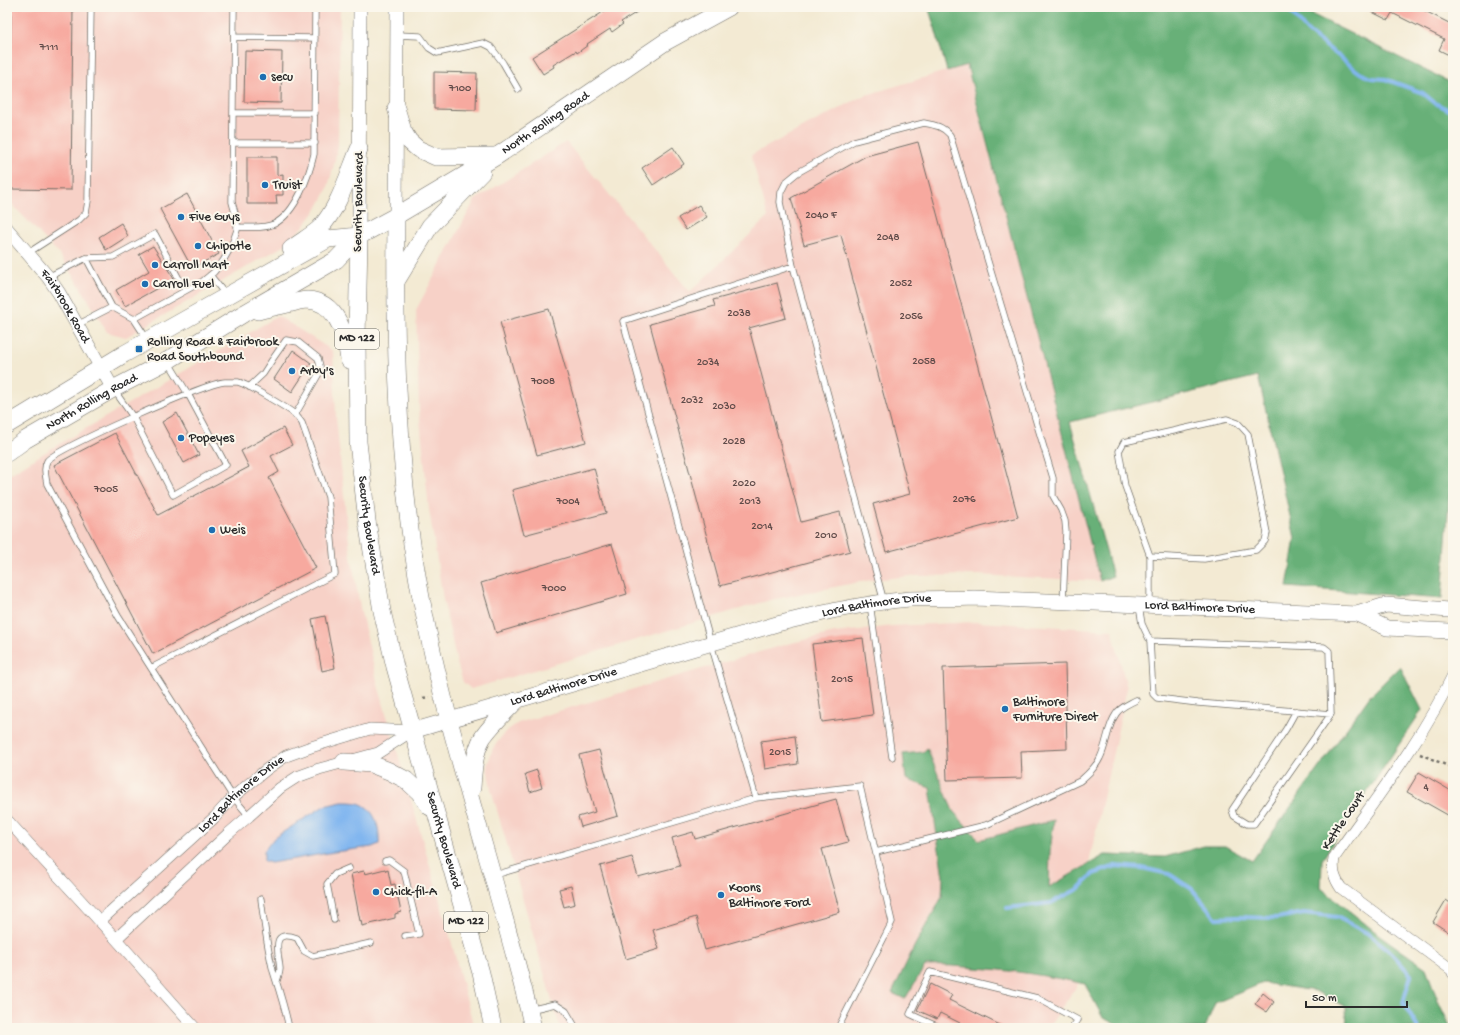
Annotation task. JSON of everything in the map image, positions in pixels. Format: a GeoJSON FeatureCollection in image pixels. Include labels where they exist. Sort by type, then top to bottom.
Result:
{"type":"FeatureCollection","features":[{"type":"Feature","properties":{"kind":"main road","name":"North Rolling Road"},"geometry":{"type":"LineString","coordinates":[[7,453],[25,440],[113,389],[167,361],[243,314],[336,260],[359,236],[396,216],[497,156],[665,42],[729,7]]}},
{"type":"Feature","properties":{"kind":"main road"},"geometry":{"type":"LineString","coordinates":[[396,108],[403,131],[418,149],[436,157],[497,156]]}},
{"type":"Feature","properties":{"kind":"main road"},"geometry":{"type":"LineString","coordinates":[[226,296],[319,229],[339,197],[359,149]]}},
{"type":"Feature","properties":{"kind":"main road"},"geometry":{"type":"LineString","coordinates":[[395,284],[430,226],[497,156]]}},
{"type":"Feature","properties":{"kind":"main road","name":"MD 122"},"geometry":{"type":"LineString","coordinates":[[396,216],[395,284],[398,412],[405,494],[422,602],[449,721],[493,875],[533,1028]]}},
{"type":"Feature","properties":{"kind":"main road","name":"North Rolling Road"},"geometry":{"type":"LineString","coordinates":[[7,425],[149,340],[328,239],[359,236]]}},
{"type":"Feature","properties":{"kind":"main road","name":"Security Boulevard"},"geometry":{"type":"LineString","coordinates":[[359,236],[357,339],[358,442],[367,522],[382,610],[395,667],[481,972],[494,1028]]}},
{"type":"Feature","properties":{"kind":"main road"},"geometry":{"type":"LineString","coordinates":[[243,314],[306,300],[318,303],[328,308],[337,320],[347,344],[358,442]]}},
{"type":"Feature","properties":{"kind":"main road","name":"Lord Baltimore Drive"},"geometry":{"type":"LineString","coordinates":[[412,731],[777,624],[828,611],[911,599],[974,598],[1357,614],[1386,605],[1451,608],[1445,618],[1446,627],[1451,633]]}},
{"type":"Feature","properties":{"kind":"main road","name":"Lord Baltimore Drive"},"geometry":{"type":"LineString","coordinates":[[1357,614],[1387,628],[1451,633]]}},
{"type":"Feature","properties":{"kind":"main road"},"geometry":{"type":"LineString","coordinates":[[471,798],[474,762],[482,738],[516,701]]}},
{"type":"Feature","properties":{"kind":"main road"},"geometry":{"type":"LineString","coordinates":[[344,762],[371,764],[406,780],[419,792],[437,816]]}},
{"type":"Feature","properties":{"kind":"street","name":"Security Boulevard"},"geometry":{"type":"LineString","coordinates":[[359,236],[360,7]]}},
{"type":"Feature","properties":{"kind":"street"},"geometry":{"type":"LineString","coordinates":[[396,216],[397,10]]}},
{"type":"Feature","properties":{"kind":"street","name":"Fairbrook Road"},"geometry":{"type":"LineString","coordinates":[[7,229],[48,277],[113,389]]}},
{"type":"Feature","properties":{"kind":"street","name":"Kettle Court"},"geometry":{"type":"LineString","coordinates":[[1453,675],[1433,713],[1411,749],[1334,858],[1333,867],[1334,878],[1341,888],[1350,896],[1453,971]]}},
{"type":"Feature","properties":{"kind":"street","name":"Lord Baltimore Drive"},"geometry":{"type":"LineString","coordinates":[[100,921],[215,817],[233,797],[267,769],[286,756],[370,729],[412,731]]}},
{"type":"Feature","properties":{"kind":"street","name":"Lord Baltimore Drive"},"geometry":{"type":"LineString","coordinates":[[116,939],[228,834],[280,788],[297,777],[319,769],[378,753],[412,731]]}},
{"type":"Feature","properties":{"kind":"street"},"geometry":{"type":"LineString","coordinates":[[7,820],[100,921],[195,1028]]}},
{"type":"Feature","properties":{"kind":"lane"},"geometry":{"type":"LineString","coordinates":[[28,252],[79,220],[86,213],[88,201],[91,7]]}},
{"type":"Feature","properties":{"kind":"lane"},"geometry":{"type":"LineString","coordinates":[[134,319],[203,281],[223,261],[231,247],[237,227],[237,220],[232,202],[234,7]]}},
{"type":"Feature","properties":{"kind":"lane"},"geometry":{"type":"LineString","coordinates":[[237,227],[263,227],[273,225],[284,218],[293,206],[310,170],[314,154],[315,7]]}},
{"type":"Feature","properties":{"kind":"lane"},"geometry":{"type":"LineString","coordinates":[[397,35],[420,36],[429,48],[437,53],[483,43],[491,47],[503,63],[518,89]]}},
{"type":"Feature","properties":{"kind":"lane"},"geometry":{"type":"LineString","coordinates":[[234,37],[315,38]]}},
{"type":"Feature","properties":{"kind":"lane"},"geometry":{"type":"LineString","coordinates":[[233,113],[315,113]]}},
{"type":"Feature","properties":{"kind":"lane"},"geometry":{"type":"LineString","coordinates":[[892,757],[877,603],[792,266],[780,202],[781,192],[786,182],[797,173],[854,141],[924,123],[935,124],[944,129],[950,135],[1053,478],[1053,496],[1062,510],[1065,521],[1066,532],[1063,602]]}},
{"type":"Feature","properties":{"kind":"lane"},"geometry":{"type":"LineString","coordinates":[[232,143],[314,143]]}},
{"type":"Feature","properties":{"kind":"lane"},"geometry":{"type":"LineString","coordinates":[[48,277],[86,258],[113,257],[155,234],[185,290]]}},
{"type":"Feature","properties":{"kind":"lane"},"geometry":{"type":"LineString","coordinates":[[86,258],[112,307],[134,319],[149,340]]}},
{"type":"Feature","properties":{"kind":"lane"},"geometry":{"type":"LineString","coordinates":[[756,798],[711,644],[623,321],[792,266]]}},
{"type":"Feature","properties":{"kind":"lane"},"geometry":{"type":"LineString","coordinates":[[210,275],[226,296]]}},
{"type":"Feature","properties":{"kind":"lane"},"geometry":{"type":"LineString","coordinates":[[77,325],[112,307]]}},
{"type":"Feature","properties":{"kind":"lane"},"geometry":{"type":"LineString","coordinates":[[249,387],[263,374],[286,340],[298,342],[318,358],[321,370],[295,415]]}},
{"type":"Feature","properties":{"kind":"lane"},"geometry":{"type":"LineString","coordinates":[[113,389],[133,417],[173,495],[226,465],[188,394],[167,361]]}},
{"type":"Feature","properties":{"kind":"lane"},"geometry":{"type":"LineString","coordinates":[[151,668],[335,574],[328,497],[302,423],[295,415],[238,382],[223,381],[133,417],[57,453],[47,461],[44,471],[47,484],[118,616],[151,668],[233,797],[249,816]]}},
{"type":"Feature","properties":{"kind":"lane"},"geometry":{"type":"LineString","coordinates":[[1150,556],[1204,559],[1256,550],[1265,541],[1267,533],[1248,434],[1238,423],[1227,419],[1124,442],[1119,451],[1125,486],[1150,556],[1142,624],[1150,641],[1153,694],[1157,698],[1198,703],[1331,714]]}},
{"type":"Feature","properties":{"kind":"lane"},"geometry":{"type":"LineString","coordinates":[[1150,641],[1324,647],[1328,651],[1331,714],[1254,824],[1247,824],[1234,816],[1232,810],[1286,729],[1296,711]]}},
{"type":"Feature","properties":{"kind":"lane"},"geometry":{"type":"LineString","coordinates":[[876,852],[986,825],[1080,780],[1090,772],[1100,758],[1116,714],[1124,706],[1136,700]]}},
{"type":"Feature","properties":{"kind":"lane"},"geometry":{"type":"LineString","coordinates":[[493,875],[756,798],[860,786],[892,922],[838,1028]]}},
{"type":"Feature","properties":{"kind":"lane"},"geometry":{"type":"LineString","coordinates":[[385,860],[389,860],[404,871],[419,934],[405,936]]}},
{"type":"Feature","properties":{"kind":"lane"},"geometry":{"type":"LineString","coordinates":[[334,920],[327,884],[336,874],[349,868]]}},
{"type":"Feature","properties":{"kind":"lane"},"geometry":{"type":"LineString","coordinates":[[261,900],[265,932],[273,970],[285,1008],[289,1028]]}},
{"type":"Feature","properties":{"kind":"lane"},"geometry":{"type":"LineString","coordinates":[[277,981],[280,971],[276,945],[282,936],[289,935],[297,938],[304,951],[312,956],[371,943]]}},
{"type":"Feature","properties":{"kind":"lane"},"geometry":{"type":"LineString","coordinates":[[941,1028],[910,1014],[930,972],[1037,998],[1078,1020],[1072,1028]]}},
{"type":"Feature","properties":{"kind":"lane"},"geometry":{"type":"LineString","coordinates":[[529,1010],[555,1004],[566,1011],[576,1028]]}},
{"type":"Feature","properties":{"kind":"path"},"geometry":{"type":"LineString","coordinates":[[1411,749],[1453,768]]}},
{"type":"Feature","properties":{"kind":"shaded area"},"geometry":{"type":"Polygon","coordinates":[[[7,7],[340,7],[338,146],[327,190],[317,209],[303,227],[285,245],[126,337],[107,332],[59,254],[7,199],[7,7]]]}},
{"type":"Feature","properties":{"kind":"shaded area"},"geometry":{"type":"Polygon","coordinates":[[[966,65],[1100,581],[978,575],[910,576],[864,581],[770,600],[471,689],[463,682],[457,663],[443,599],[429,509],[419,409],[416,310],[475,200],[566,142],[690,292],[768,217],[751,155],[863,96],[966,65]]]}},
{"type":"Feature","properties":{"kind":"shaded area"},"geometry":{"type":"Polygon","coordinates":[[[278,316],[333,351],[336,417],[343,487],[350,551],[361,612],[378,685],[448,929],[474,1028],[7,1028],[7,476],[278,316]]]}},
{"type":"Feature","properties":{"kind":"shaded area"},"geometry":{"type":"Polygon","coordinates":[[[976,622],[1112,630],[1127,688],[1070,950],[1087,971],[1048,1028],[560,1028],[491,789],[487,766],[493,748],[505,732],[518,723],[787,644],[835,633],[893,626],[976,622]]]}},
{"type":"Feature","properties":{"kind":"green space"},"geometry":{"type":"Polygon","coordinates":[[[928,7],[1301,7],[1307,12],[1453,84],[1453,478],[1449,498],[1442,599],[1287,587],[1295,538],[1258,376],[1070,422],[1113,576],[1100,581],[967,65],[947,71],[928,7]]]}},
{"type":"Feature","properties":{"kind":"green space"},"geometry":{"type":"Polygon","coordinates":[[[1400,666],[1422,710],[1322,860],[1321,888],[1378,934],[1426,968],[1438,1001],[1451,1028],[1347,1028],[1346,1007],[1315,991],[1263,983],[1215,1003],[1205,1028],[1137,1028],[1135,1026],[1118,1025],[1103,1018],[1085,984],[1003,970],[950,966],[925,966],[905,999],[892,993],[915,945],[942,897],[943,877],[930,788],[906,779],[903,754],[923,752],[927,748],[953,811],[979,840],[1054,820],[1050,852],[1049,887],[1105,855],[1165,857],[1204,846],[1225,846],[1252,861],[1370,696],[1400,666]]]}},
{"type":"Feature","properties":{"kind":"water"},"geometry":{"type":"Polygon","coordinates":[[[342,802],[358,803],[369,809],[378,826],[379,844],[372,847],[271,863],[264,861],[264,851],[274,838],[324,806],[342,802]]]}},
{"type":"Feature","properties":{"kind":"building"},"geometry":{"type":"Polygon","coordinates":[[[11,7],[73,7],[71,190],[9,189],[11,7]]]}},
{"type":"Feature","properties":{"kind":"building"},"geometry":{"type":"Polygon","coordinates":[[[611,7],[645,7],[621,22],[623,24],[612,32],[610,29],[587,44],[588,45],[577,53],[576,51],[553,65],[554,67],[543,74],[532,57],[611,7]]]}},
{"type":"Feature","properties":{"kind":"building"},"geometry":{"type":"Polygon","coordinates":[[[1362,7],[1417,7],[1451,24],[1453,21],[1453,57],[1439,50],[1444,39],[1392,13],[1388,20],[1362,7]]]}},
{"type":"Feature","properties":{"kind":"building","name":"secu"},"geometry":{"type":"Polygon","coordinates":[[[245,51],[282,52],[281,103],[244,102],[245,51]]]}},
{"type":"Feature","properties":{"kind":"building"},"geometry":{"type":"Polygon","coordinates":[[[434,72],[477,73],[476,110],[434,109],[434,72]]]}},
{"type":"Feature","properties":{"kind":"building"},"geometry":{"type":"Polygon","coordinates":[[[918,142],[1018,517],[886,552],[873,504],[910,494],[841,235],[804,245],[791,198],[866,156],[918,142]]]}},
{"type":"Feature","properties":{"kind":"building"},"geometry":{"type":"Polygon","coordinates":[[[673,147],[684,164],[653,185],[642,168],[673,147]]]}},
{"type":"Feature","properties":{"kind":"building","name":"Truist"},"geometry":{"type":"Polygon","coordinates":[[[247,157],[277,157],[277,175],[283,174],[283,195],[276,195],[277,204],[247,204],[247,157]]]}},
{"type":"Feature","properties":{"kind":"building"},"geometry":{"type":"Polygon","coordinates":[[[187,194],[219,254],[192,268],[160,209],[187,194]]]}},
{"type":"Feature","properties":{"kind":"building"},"geometry":{"type":"Polygon","coordinates":[[[699,205],[707,217],[686,230],[678,218],[699,205]]]}},
{"type":"Feature","properties":{"kind":"building"},"geometry":{"type":"Polygon","coordinates":[[[121,223],[128,236],[106,250],[99,237],[121,223]]]}},
{"type":"Feature","properties":{"kind":"building","name":"Carroll Fuel"},"geometry":{"type":"Polygon","coordinates":[[[153,246],[174,279],[125,306],[116,290],[149,271],[139,254],[153,246]]]}},
{"type":"Feature","properties":{"kind":"building"},"geometry":{"type":"Polygon","coordinates":[[[777,283],[786,318],[749,328],[801,522],[840,512],[850,551],[720,586],[650,324],[715,306],[713,300],[777,283]]]}},
{"type":"Feature","properties":{"kind":"building"},"geometry":{"type":"Polygon","coordinates":[[[549,309],[586,442],[537,455],[500,322],[549,309]]]}},
{"type":"Feature","properties":{"kind":"building","name":"Arby's"},"geometry":{"type":"Polygon","coordinates":[[[293,350],[311,363],[292,392],[274,379],[293,350]]]}},
{"type":"Feature","properties":{"kind":"building","name":"Popeyes"},"geometry":{"type":"Polygon","coordinates":[[[177,413],[199,455],[184,463],[162,422],[177,413]]]}},
{"type":"Feature","properties":{"kind":"building","name":"Weis"},"geometry":{"type":"Polygon","coordinates":[[[283,428],[292,445],[271,456],[279,472],[269,478],[316,568],[153,654],[54,465],[115,433],[158,515],[249,467],[241,451],[283,428]]]}},
{"type":"Feature","properties":{"kind":"building"},"geometry":{"type":"Polygon","coordinates":[[[594,468],[606,513],[524,535],[512,490],[594,468]]]}},
{"type":"Feature","properties":{"kind":"building"},"geometry":{"type":"Polygon","coordinates":[[[612,544],[627,594],[496,633],[481,583],[612,544]]]}},
{"type":"Feature","properties":{"kind":"building"},"geometry":{"type":"Polygon","coordinates":[[[325,616],[335,668],[322,671],[312,619],[325,616]]]}},
{"type":"Feature","properties":{"kind":"building"},"geometry":{"type":"Polygon","coordinates":[[[863,638],[873,715],[822,722],[812,644],[863,638]]]}},
{"type":"Feature","properties":{"kind":"building","name":"Baltimore Furniture Direct"},"geometry":{"type":"Polygon","coordinates":[[[1065,664],[1067,749],[1021,751],[1022,778],[947,780],[943,668],[1065,664]]]}},
{"type":"Feature","properties":{"kind":"building"},"geometry":{"type":"Polygon","coordinates":[[[795,736],[798,764],[765,769],[761,741],[795,736]]]}},
{"type":"Feature","properties":{"kind":"building"},"geometry":{"type":"Polygon","coordinates":[[[599,750],[618,816],[581,827],[578,817],[595,812],[579,755],[599,750]]]}},
{"type":"Feature","properties":{"kind":"building"},"geometry":{"type":"Polygon","coordinates":[[[537,770],[542,788],[530,792],[525,774],[537,770]]]}},
{"type":"Feature","properties":{"kind":"building"},"geometry":{"type":"Polygon","coordinates":[[[1419,772],[1453,792],[1453,818],[1407,792],[1419,772]]]}},
{"type":"Feature","properties":{"kind":"building","name":"Koons Baltimore Ford"},"geometry":{"type":"Polygon","coordinates":[[[836,799],[848,842],[822,849],[840,912],[705,950],[696,917],[653,930],[659,949],[626,959],[600,866],[632,857],[638,877],[680,866],[672,838],[693,832],[695,839],[836,799]]]}},
{"type":"Feature","properties":{"kind":"building","name":"Chick-fil-A"},"geometry":{"type":"Polygon","coordinates":[[[385,869],[386,871],[388,870],[391,885],[395,884],[401,912],[395,914],[395,918],[362,926],[351,874],[364,871],[365,874],[385,869]]]}},
{"type":"Feature","properties":{"kind":"building"},"geometry":{"type":"Polygon","coordinates":[[[571,886],[575,904],[564,907],[559,889],[571,886]]]}},
{"type":"Feature","properties":{"kind":"building"},"geometry":{"type":"Polygon","coordinates":[[[1446,900],[1453,905],[1453,935],[1433,922],[1446,900]]]}},
{"type":"Feature","properties":{"kind":"building"},"geometry":{"type":"Polygon","coordinates":[[[930,984],[952,995],[949,1000],[1006,1028],[970,1028],[940,1013],[937,1019],[917,1010],[930,984]]]}},
{"type":"Feature","properties":{"kind":"building"},"geometry":{"type":"Polygon","coordinates":[[[1263,993],[1274,1002],[1267,1012],[1255,1004],[1263,993]]]}},
{"type":"Feature","properties":{"kind":"waterway"},"geometry":{"type":"LineString","coordinates":[[1286,7],[1308,32],[1360,73],[1371,78],[1385,79],[1423,93],[1435,103],[1453,112]]}},
{"type":"Feature","properties":{"kind":"waterway"},"geometry":{"type":"LineString","coordinates":[[1007,908],[1051,903],[1078,889],[1093,874],[1115,866],[1142,868],[1169,874],[1192,889],[1216,918],[1277,918],[1304,913],[1337,917],[1367,933],[1388,949],[1411,975],[1403,1003],[1418,1028]]}},
{"type":"Feature","properties":{"kind":"place","name":"secu"},"geometry":{"type":"Point","coordinates":[263,77]}},
{"type":"Feature","properties":{"kind":"place","name":"Truist"},"geometry":{"type":"Point","coordinates":[265,185]}},
{"type":"Feature","properties":{"kind":"place","name":"Five Guys"},"geometry":{"type":"Point","coordinates":[181,217]}},
{"type":"Feature","properties":{"kind":"place","name":"Chipotle"},"geometry":{"type":"Point","coordinates":[198,246]}},
{"type":"Feature","properties":{"kind":"place","name":"Carroll Mart"},"geometry":{"type":"Point","coordinates":[155,265]}},
{"type":"Feature","properties":{"kind":"place","name":"Carroll Fuel"},"geometry":{"type":"Point","coordinates":[145,284]}},
{"type":"Feature","properties":{"kind":"place","name":"Rolling Road & Fairbrook Road Southbound"},"geometry":{"type":"Point","coordinates":[139,349]}},
{"type":"Feature","properties":{"kind":"place","name":"Arby's"},"geometry":{"type":"Point","coordinates":[292,371]}},
{"type":"Feature","properties":{"kind":"place","name":"Popeyes"},"geometry":{"type":"Point","coordinates":[181,438]}},
{"type":"Feature","properties":{"kind":"place","name":"Weis"},"geometry":{"type":"Point","coordinates":[212,530]}},
{"type":"Feature","properties":{"kind":"place","name":"Baltimore Furniture Direct"},"geometry":{"type":"Point","coordinates":[1005,709]}},
{"type":"Feature","properties":{"kind":"place","name":"Chick-fil-A"},"geometry":{"type":"Point","coordinates":[376,892]}},
{"type":"Feature","properties":{"kind":"place","name":"Koons Baltimore Ford"},"geometry":{"type":"Point","coordinates":[721,895]}}]}
